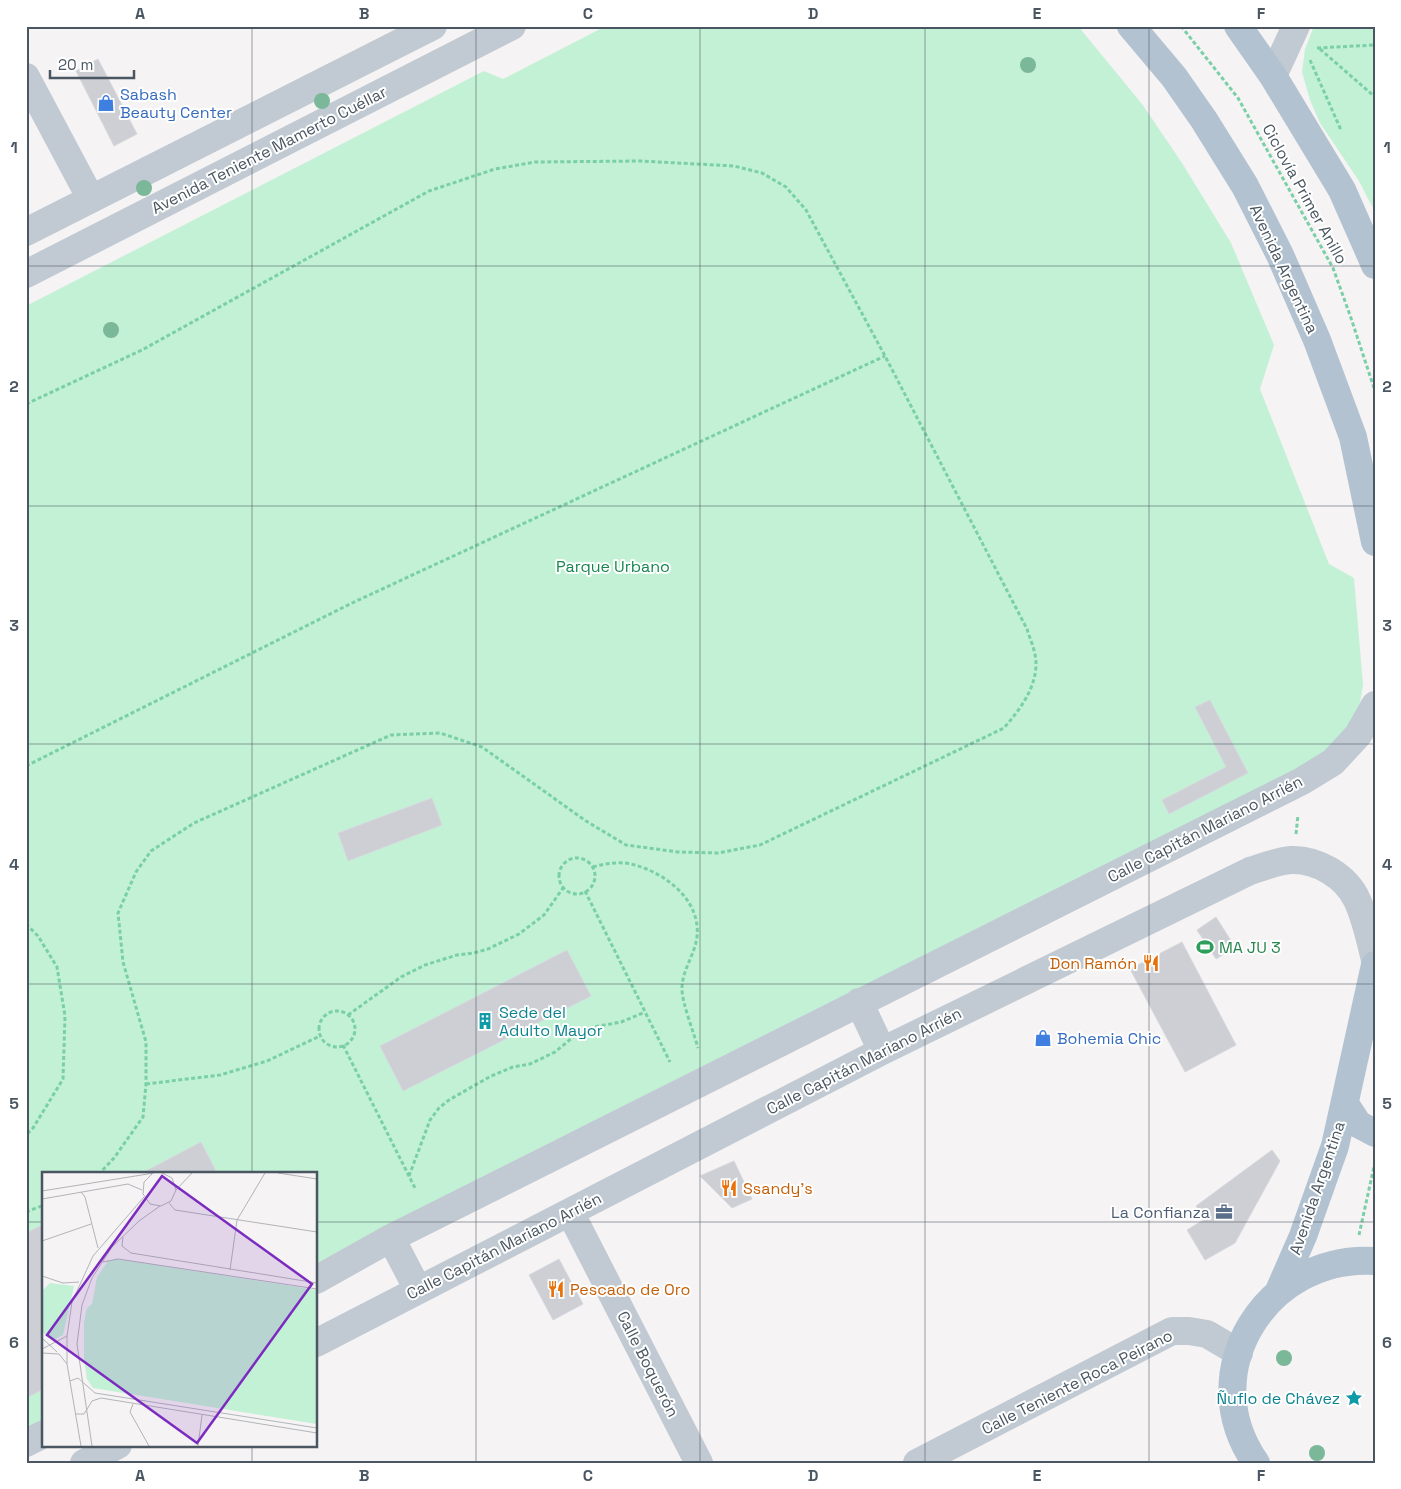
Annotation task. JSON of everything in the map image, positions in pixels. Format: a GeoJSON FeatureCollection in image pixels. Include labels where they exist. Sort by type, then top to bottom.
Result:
{"type":"FeatureCollection","features":[{"type":"Feature","properties":{"kind":"main road","name":"Avenida Argentina"},"geometry":{"type":"LineString","coordinates":[[1131,26],[1174,77],[1204,120],[1245,186],[1280,255],[1317,340],[1353,437],[1375,542]]}},
{"type":"Feature","properties":{"kind":"main road"},"geometry":{"type":"LineString","coordinates":[[1238,26],[1272,76],[1342,190],[1375,265]]}},
{"type":"Feature","properties":{"kind":"main road","name":"Avenida Argentina"},"geometry":{"type":"LineString","coordinates":[[1279,1291],[1303,1236],[1332,1156],[1375,965]]}},
{"type":"Feature","properties":{"kind":"main road"},"geometry":{"type":"LineString","coordinates":[[1345,1104],[1358,1124],[1375,1133]]}},
{"type":"Feature","properties":{"kind":"main road"},"geometry":{"type":"LineString","coordinates":[[1254,1462],[1243,1441],[1234,1408],[1233,1385],[1239,1353],[1245,1336],[1254,1320],[1279,1291],[1305,1274],[1333,1264],[1375,1261]]}},
{"type":"Feature","properties":{"kind":"street"},"geometry":{"type":"LineString","coordinates":[[26,232],[433,26]]}},
{"type":"Feature","properties":{"kind":"street","name":"Avenida Teniente Mamerto Cuéllar"},"geometry":{"type":"LineString","coordinates":[[26,274],[512,26]]}},
{"type":"Feature","properties":{"kind":"street"},"geometry":{"type":"LineString","coordinates":[[1272,76],[1296,26]]}},
{"type":"Feature","properties":{"kind":"street"},"geometry":{"type":"LineString","coordinates":[[26,77],[91,199]]}},
{"type":"Feature","properties":{"kind":"street","name":"Calle Capitán Mariano Arrién"},"geometry":{"type":"LineString","coordinates":[[318,1279],[390,1238],[1302,781],[1333,762],[1358,735],[1375,705]]}},
{"type":"Feature","properties":{"kind":"street","name":"Calle Capitán Mariano Arrién"},"geometry":{"type":"LineString","coordinates":[[318,1342],[882,1051],[1270,864],[1291,860],[1310,862],[1337,875],[1356,898],[1364,917],[1375,960]]}},
{"type":"Feature","properties":{"kind":"street"},"geometry":{"type":"LineString","coordinates":[[859,1002],[882,1051]]}},
{"type":"Feature","properties":{"kind":"street","name":"Calle Boquerón"},"geometry":{"type":"LineString","coordinates":[[570,1212],[699,1463]]}},
{"type":"Feature","properties":{"kind":"street"},"geometry":{"type":"LineString","coordinates":[[390,1238],[418,1290]]}},
{"type":"Feature","properties":{"kind":"street","name":"Calle Teniente Roca Peirano"},"geometry":{"type":"LineString","coordinates":[[917,1463],[1172,1331],[1189,1330],[1207,1334],[1239,1353]]}},
{"type":"Feature","properties":{"kind":"street"},"geometry":{"type":"LineString","coordinates":[[26,1443],[42,1435]]}},
{"type":"Feature","properties":{"kind":"street"},"geometry":{"type":"LineString","coordinates":[[84,1463],[116,1446]]}},
{"type":"Feature","properties":{"kind":"path","name":"Ciclovía Primer Anillo"},"geometry":{"type":"LineString","coordinates":[[1181,26],[1238,98],[1333,268],[1375,391]]}},
{"type":"Feature","properties":{"kind":"path"},"geometry":{"type":"LineString","coordinates":[[1312,48],[1375,45]]}},
{"type":"Feature","properties":{"kind":"path"},"geometry":{"type":"LineString","coordinates":[[1319,48],[1375,97]]}},
{"type":"Feature","properties":{"kind":"path"},"geometry":{"type":"LineString","coordinates":[[1309,57],[1344,137]]}},
{"type":"Feature","properties":{"kind":"path"},"geometry":{"type":"LineString","coordinates":[[26,404],[142,350],[429,191],[495,168],[535,162],[640,161],[734,166],[762,173],[786,187],[806,210],[885,356],[1027,629],[1036,661],[1034,682],[1021,708],[1004,728],[760,845],[718,853],[678,852],[626,845],[586,821],[482,747],[440,733],[392,735],[194,822],[151,851],[136,872],[118,913],[123,962],[146,1042],[146,1084],[143,1117],[114,1158],[101,1172]]}},
{"type":"Feature","properties":{"kind":"path"},"geometry":{"type":"LineString","coordinates":[[26,766],[352,603],[885,356]]}},
{"type":"Feature","properties":{"kind":"path"},"geometry":{"type":"LineString","coordinates":[[583,858],[587,860],[595,872],[594,881],[589,889],[576,894],[563,888],[559,875],[562,866],[569,859],[583,858]]}},
{"type":"Feature","properties":{"kind":"path"},"geometry":{"type":"LineString","coordinates":[[593,867],[603,864],[633,864],[650,871],[670,883],[692,905],[697,925],[697,941],[694,954],[683,978],[682,991],[698,1048]]}},
{"type":"Feature","properties":{"kind":"path"},"geometry":{"type":"LineString","coordinates":[[348,1014],[401,977],[425,965],[457,955],[488,949],[519,934],[544,915],[563,888]]}},
{"type":"Feature","properties":{"kind":"path"},"geometry":{"type":"LineString","coordinates":[[585,892],[670,1062]]}},
{"type":"Feature","properties":{"kind":"path"},"geometry":{"type":"LineString","coordinates":[[26,924],[38,936],[57,967],[65,1016],[63,1079],[34,1128],[26,1134]]}},
{"type":"Feature","properties":{"kind":"path"},"geometry":{"type":"LineString","coordinates":[[338,1011],[348,1014],[354,1023],[355,1029],[351,1039],[343,1045],[332,1046],[323,1041],[320,1036],[319,1026],[324,1016],[328,1013],[338,1011]]}},
{"type":"Feature","properties":{"kind":"path"},"geometry":{"type":"LineString","coordinates":[[409,1176],[430,1120],[439,1108],[449,1100],[491,1076],[513,1067],[530,1064],[555,1052],[583,1029],[630,1020],[645,1012]]}},
{"type":"Feature","properties":{"kind":"path"},"geometry":{"type":"LineString","coordinates":[[146,1084],[220,1075],[267,1061],[320,1036]]}},
{"type":"Feature","properties":{"kind":"path"},"geometry":{"type":"LineString","coordinates":[[343,1045],[416,1190]]}},
{"type":"Feature","properties":{"kind":"path"},"geometry":{"type":"LineString","coordinates":[[1359,1236],[1375,1162]]}},
{"type":"Feature","properties":{"kind":"path"},"geometry":{"type":"LineString","coordinates":[[26,1212],[42,1206]]}},
{"type":"Feature","properties":{"kind":"green space","name":"Parque Urbano"},"geometry":{"type":"Polygon","coordinates":[[[606,26],[1078,26],[1142,104],[1182,163],[1231,243],[1274,345],[1260,389],[1329,564],[1354,578],[1363,685],[1357,721],[1337,755],[318,1270],[318,1172],[42,1172],[42,1429],[26,1437],[26,306],[484,71],[503,79],[606,26]]]}},
{"type":"Feature","properties":{"kind":"green space"},"geometry":{"type":"Polygon","coordinates":[[[1314,26],[1375,26],[1375,212],[1359,181],[1320,123],[1310,100],[1302,72],[1305,49],[1314,26]]]}},
{"type":"Feature","properties":{"kind":"building","name":"Sabash Beauty Center"},"geometry":{"type":"Polygon","coordinates":[[[98,59],[137,134],[114,146],[76,71],[98,59]]]}},
{"type":"Feature","properties":{"kind":"building"},"geometry":{"type":"Polygon","coordinates":[[[1210,700],[1248,773],[1169,814],[1162,800],[1226,767],[1195,707],[1210,700]]]}},
{"type":"Feature","properties":{"kind":"building"},"geometry":{"type":"Polygon","coordinates":[[[432,798],[442,825],[348,861],[338,833],[432,798]]]}},
{"type":"Feature","properties":{"kind":"building"},"geometry":{"type":"Polygon","coordinates":[[[1216,917],[1235,947],[1216,959],[1197,930],[1216,917]]]}},
{"type":"Feature","properties":{"kind":"building"},"geometry":{"type":"Polygon","coordinates":[[[1182,942],[1236,1045],[1185,1072],[1130,969],[1182,942]]]}},
{"type":"Feature","properties":{"kind":"building","name":"Sede del Adulto Mayor"},"geometry":{"type":"Polygon","coordinates":[[[567,950],[591,996],[403,1091],[380,1046],[567,950]]]}},
{"type":"Feature","properties":{"kind":"building"},"geometry":{"type":"Polygon","coordinates":[[[201,1142],[216,1172],[144,1172],[201,1142]]]}},
{"type":"Feature","properties":{"kind":"building"},"geometry":{"type":"Polygon","coordinates":[[[1272,1150],[1280,1161],[1235,1243],[1205,1260],[1187,1230],[1205,1219],[1196,1206],[1272,1150]]]}},
{"type":"Feature","properties":{"kind":"building","name":"Ssandy's"},"geometry":{"type":"Polygon","coordinates":[[[734,1161],[752,1199],[732,1208],[700,1176],[734,1161]]]}},
{"type":"Feature","properties":{"kind":"building"},"geometry":{"type":"Polygon","coordinates":[[[42,1225],[42,1390],[26,1398],[26,1233],[42,1225]]]}},
{"type":"Feature","properties":{"kind":"building","name":"Pescado de Oro"},"geometry":{"type":"Polygon","coordinates":[[[559,1259],[583,1304],[553,1320],[529,1275],[559,1259]]]}},
{"type":"Feature","properties":{"kind":"place","name":"Sabash Beauty Center"},"geometry":{"type":"Point","coordinates":[106,103]}},
{"type":"Feature","properties":{"kind":"place","name":"MA JU 3"},"geometry":{"type":"Point","coordinates":[1205,947]}},
{"type":"Feature","properties":{"kind":"place","name":"Don Ramón"},"geometry":{"type":"Point","coordinates":[1151,963]}},
{"type":"Feature","properties":{"kind":"place","name":"Sede del Adulto Mayor"},"geometry":{"type":"Point","coordinates":[485,1021]}},
{"type":"Feature","properties":{"kind":"place","name":"Bohemia Chic"},"geometry":{"type":"Point","coordinates":[1043,1038]}},
{"type":"Feature","properties":{"kind":"place","name":"Ssandy's"},"geometry":{"type":"Point","coordinates":[729,1188]}},
{"type":"Feature","properties":{"kind":"place","name":"La Confianza"},"geometry":{"type":"Point","coordinates":[1224,1212]}},
{"type":"Feature","properties":{"kind":"place","name":"Pescado de Oro"},"geometry":{"type":"Point","coordinates":[556,1289]}},
{"type":"Feature","properties":{"kind":"place","name":"Ñuflo de Chávez"},"geometry":{"type":"Point","coordinates":[1354,1398]}}]}
